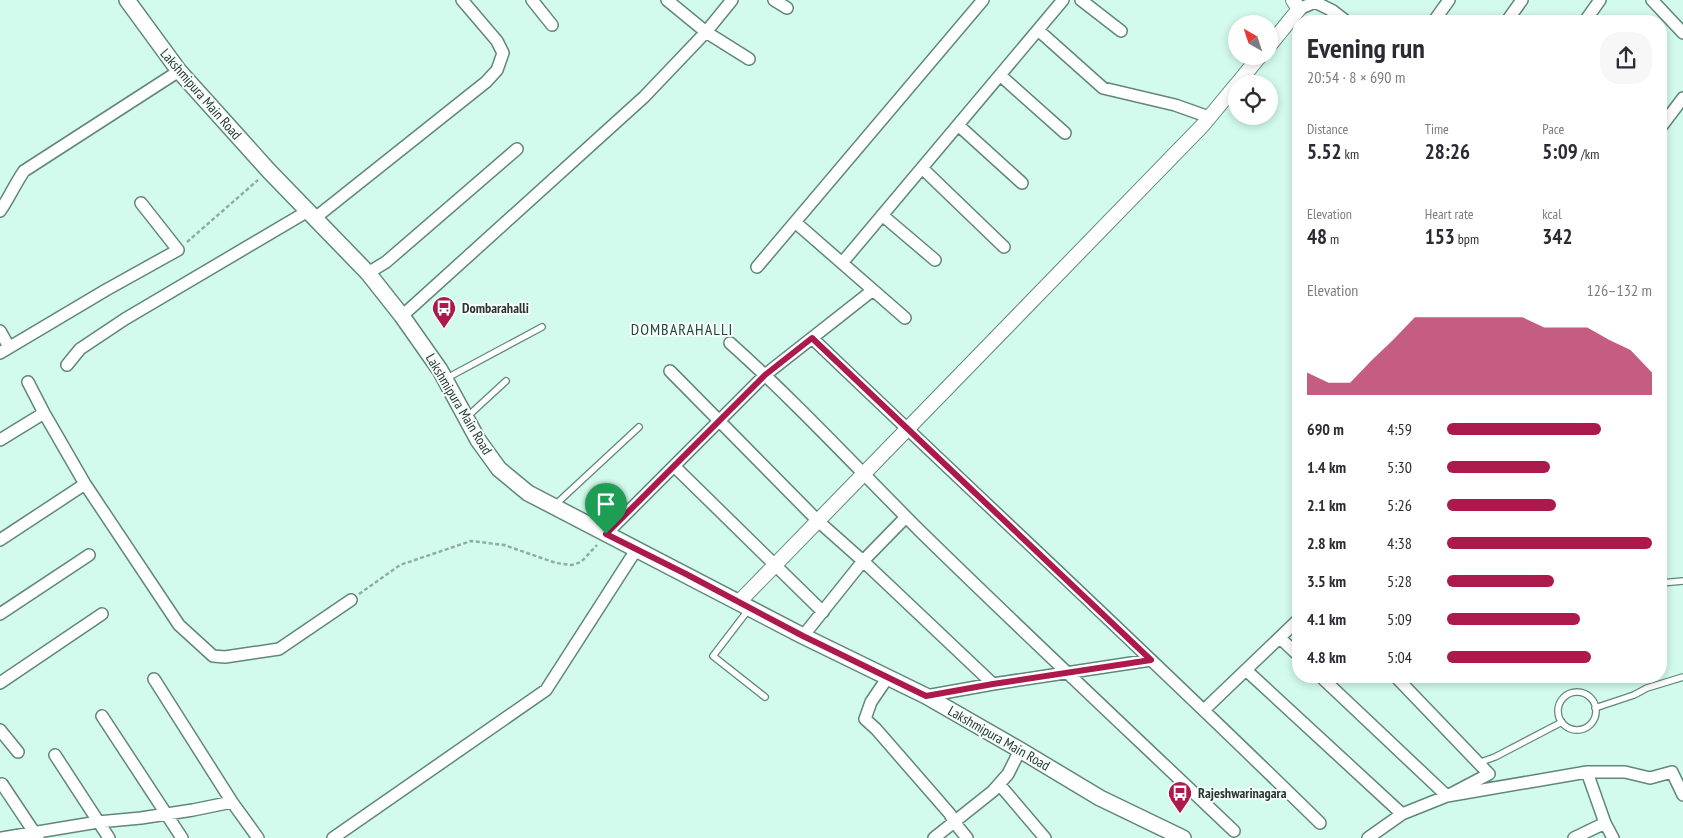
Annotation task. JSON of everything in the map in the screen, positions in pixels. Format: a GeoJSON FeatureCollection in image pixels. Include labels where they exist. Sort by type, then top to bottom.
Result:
{"type":"FeatureCollection","features":[{"type":"Feature","properties":{"kind":"main road","name":"Lakshmipura Main Road"},"geometry":{"type":"LineString","coordinates":[[127,0],[179,71],[269,171],[368,274],[402,316],[445,379],[478,440],[499,469],[528,493],[803,636],[926,696],[1100,798],[1183,838]]}},
{"type":"Feature","properties":{"kind":"street"},"geometry":{"type":"LineString","coordinates":[[67,366],[80,349],[125,319],[312,214],[486,82],[497,70],[503,53],[497,41],[462,0]]}},
{"type":"Feature","properties":{"kind":"street"},"geometry":{"type":"LineString","coordinates":[[532,0],[552,25]]}},
{"type":"Feature","properties":{"kind":"street"},"geometry":{"type":"LineString","coordinates":[[667,0],[706,32],[749,59]]}},
{"type":"Feature","properties":{"kind":"street"},"geometry":{"type":"LineString","coordinates":[[402,316],[644,97],[706,32],[732,0]]}},
{"type":"Feature","properties":{"kind":"street"},"geometry":{"type":"LineString","coordinates":[[774,0],[787,8]]}},
{"type":"Feature","properties":{"kind":"street"},"geometry":{"type":"LineString","coordinates":[[757,267],[983,0]]}},
{"type":"Feature","properties":{"kind":"street"},"geometry":{"type":"LineString","coordinates":[[842,263],[1063,0]]}},
{"type":"Feature","properties":{"kind":"street"},"geometry":{"type":"LineString","coordinates":[[1081,0],[1121,31]]}},
{"type":"Feature","properties":{"kind":"street"},"geometry":{"type":"LineString","coordinates":[[1438,15],[1449,0]]}},
{"type":"Feature","properties":{"kind":"street"},"geometry":{"type":"LineString","coordinates":[[1511,15],[1522,0]]}},
{"type":"Feature","properties":{"kind":"street"},"geometry":{"type":"LineString","coordinates":[[1589,15],[1600,0]]}},
{"type":"Feature","properties":{"kind":"street"},"geometry":{"type":"LineString","coordinates":[[1652,0],[1662,15]]}},
{"type":"Feature","properties":{"kind":"street"},"geometry":{"type":"LineString","coordinates":[[1278,32],[1296,5],[1315,2],[1338,15]]}},
{"type":"Feature","properties":{"kind":"street"},"geometry":{"type":"LineString","coordinates":[[1667,20],[1683,33]]}},
{"type":"Feature","properties":{"kind":"street"},"geometry":{"type":"LineString","coordinates":[[1038,30],[1102,88],[1175,105],[1210,117]]}},
{"type":"Feature","properties":{"kind":"street"},"geometry":{"type":"LineString","coordinates":[[1244,75],[1253,65]]}},
{"type":"Feature","properties":{"kind":"street"},"geometry":{"type":"LineString","coordinates":[[0,212],[8,200],[14,184],[24,172],[179,71]]}},
{"type":"Feature","properties":{"kind":"street"},"geometry":{"type":"LineString","coordinates":[[1000,76],[1065,133]]}},
{"type":"Feature","properties":{"kind":"street"},"geometry":{"type":"LineString","coordinates":[[745,605],[776,565],[906,428],[1210,117],[1228,95]]}},
{"type":"Feature","properties":{"kind":"street"},"geometry":{"type":"LineString","coordinates":[[1667,119],[1683,98]]}},
{"type":"Feature","properties":{"kind":"street"},"geometry":{"type":"LineString","coordinates":[[958,125],[1022,183]]}},
{"type":"Feature","properties":{"kind":"street"},"geometry":{"type":"LineString","coordinates":[[368,274],[386,262],[517,149]]}},
{"type":"Feature","properties":{"kind":"street"},"geometry":{"type":"LineString","coordinates":[[922,168],[1004,247]]}},
{"type":"Feature","properties":{"kind":"street"},"geometry":{"type":"LineString","coordinates":[[0,331],[5,350],[178,250],[141,203]]}},
{"type":"Feature","properties":{"kind":"street"},"geometry":{"type":"LineString","coordinates":[[882,215],[935,260]]}},
{"type":"Feature","properties":{"kind":"street"},"geometry":{"type":"LineString","coordinates":[[795,222],[905,318]]}},
{"type":"Feature","properties":{"kind":"street"},"geometry":{"type":"LineString","coordinates":[[606,534],[765,375],[873,290]]}},
{"type":"Feature","properties":{"kind":"street"},"geometry":{"type":"LineString","coordinates":[[812,338],[1204,710],[1320,824]]}},
{"type":"Feature","properties":{"kind":"street"},"geometry":{"type":"LineString","coordinates":[[730,343],[765,375],[906,517],[1066,672],[1234,831]]}},
{"type":"Feature","properties":{"kind":"street"},"geometry":{"type":"LineString","coordinates":[[670,371],[818,521],[993,684]]}},
{"type":"Feature","properties":{"kind":"street"},"geometry":{"type":"LineString","coordinates":[[28,382],[85,484],[179,625],[213,656],[226,657],[280,649],[351,600]]}},
{"type":"Feature","properties":{"kind":"street"},"geometry":{"type":"LineString","coordinates":[[0,440],[44,413]]}},
{"type":"Feature","properties":{"kind":"street"},"geometry":{"type":"LineString","coordinates":[[674,466],[823,612]]}},
{"type":"Feature","properties":{"kind":"street"},"geometry":{"type":"LineString","coordinates":[[0,540],[85,484]]}},
{"type":"Feature","properties":{"kind":"street"},"geometry":{"type":"LineString","coordinates":[[803,636],[863,561],[906,517]]}},
{"type":"Feature","properties":{"kind":"street"},"geometry":{"type":"LineString","coordinates":[[333,838],[546,690],[636,550]]}},
{"type":"Feature","properties":{"kind":"street"},"geometry":{"type":"LineString","coordinates":[[0,614],[90,555]]}},
{"type":"Feature","properties":{"kind":"street"},"geometry":{"type":"LineString","coordinates":[[0,682],[102,614]]}},
{"type":"Feature","properties":{"kind":"street"},"geometry":{"type":"LineString","coordinates":[[1204,710],[1292,626]]}},
{"type":"Feature","properties":{"kind":"street"},"geometry":{"type":"LineString","coordinates":[[1280,638],[1292,649]]}},
{"type":"Feature","properties":{"kind":"street"},"geometry":{"type":"LineString","coordinates":[[926,696],[1066,672],[1151,660]]}},
{"type":"Feature","properties":{"kind":"street"},"geometry":{"type":"LineString","coordinates":[[1246,671],[1402,814]]}},
{"type":"Feature","properties":{"kind":"street"},"geometry":{"type":"LineString","coordinates":[[888,677],[871,702],[865,719],[876,729],[943,806],[967,838]]}},
{"type":"Feature","properties":{"kind":"street"},"geometry":{"type":"LineString","coordinates":[[154,679],[232,802],[258,838]]}},
{"type":"Feature","properties":{"kind":"street"},"geometry":{"type":"LineString","coordinates":[[1327,683],[1447,796]]}},
{"type":"Feature","properties":{"kind":"street"},"geometry":{"type":"LineString","coordinates":[[1368,838],[1402,814],[1447,796],[1489,774],[1402,683]]}},
{"type":"Feature","properties":{"kind":"street"},"geometry":{"type":"LineString","coordinates":[[102,716],[182,838]]}},
{"type":"Feature","properties":{"kind":"street"},"geometry":{"type":"LineString","coordinates":[[0,730],[18,752]]}},
{"type":"Feature","properties":{"kind":"street"},"geometry":{"type":"LineString","coordinates":[[934,838],[999,784],[1008,774],[1020,750]]}},
{"type":"Feature","properties":{"kind":"street"},"geometry":{"type":"LineString","coordinates":[[55,756],[109,838]]}},
{"type":"Feature","properties":{"kind":"street"},"geometry":{"type":"LineString","coordinates":[[1447,796],[1586,772],[1625,772],[1650,778],[1672,772],[1683,795]]}},
{"type":"Feature","properties":{"kind":"street"},"geometry":{"type":"LineString","coordinates":[[1586,772],[1613,838]]}},
{"type":"Feature","properties":{"kind":"street"},"geometry":{"type":"LineString","coordinates":[[2,784],[37,836]]}},
{"type":"Feature","properties":{"kind":"street"},"geometry":{"type":"LineString","coordinates":[[999,784],[1045,838]]}},
{"type":"Feature","properties":{"kind":"street"},"geometry":{"type":"LineString","coordinates":[[2,838],[37,836],[98,822],[166,814],[232,802]]}},
{"type":"Feature","properties":{"kind":"street"},"geometry":{"type":"LineString","coordinates":[[1574,838],[1606,822]]}},
{"type":"Feature","properties":{"kind":"lane"},"geometry":{"type":"LineString","coordinates":[[445,379],[542,327]]}},
{"type":"Feature","properties":{"kind":"lane"},"geometry":{"type":"LineString","coordinates":[[466,418],[506,381]]}},
{"type":"Feature","properties":{"kind":"lane"},"geometry":{"type":"LineString","coordinates":[[553,506],[639,427]]}},
{"type":"Feature","properties":{"kind":"lane"},"geometry":{"type":"LineString","coordinates":[[1667,583],[1683,581]]}},
{"type":"Feature","properties":{"kind":"lane"},"geometry":{"type":"LineString","coordinates":[[745,605],[713,656],[765,697]]}},
{"type":"Feature","properties":{"kind":"lane"},"geometry":{"type":"LineString","coordinates":[[1667,682],[1683,677]]}},
{"type":"Feature","properties":{"kind":"lane"},"geometry":{"type":"LineString","coordinates":[[1595,708],[1663,683]]}},
{"type":"Feature","properties":{"kind":"lane"},"geometry":{"type":"LineString","coordinates":[[1578,692],[1584,694],[1590,697],[1595,708],[1593,720],[1584,728],[1572,729],[1562,722],[1559,717],[1559,705],[1566,695],[1578,692]]}},
{"type":"Feature","properties":{"kind":"lane"},"geometry":{"type":"LineString","coordinates":[[1478,763],[1495,757],[1562,722]]}},
{"type":"Feature","properties":{"kind":"path"},"geometry":{"type":"LineString","coordinates":[[178,250],[269,171]]}},
{"type":"Feature","properties":{"kind":"path"},"geometry":{"type":"LineString","coordinates":[[351,600],[400,565],[471,541],[504,545],[556,563],[572,565],[581,562],[606,534]]}},
{"type":"Feature","properties":{"kind":"place","name":"Dombarahalli"},"geometry":{"type":"Point","coordinates":[444,329]}},
{"type":"Feature","properties":{"kind":"place","name":"Rajeshwarinagara"},"geometry":{"type":"Point","coordinates":[1180,814]}},
{"type":"Feature","properties":{"kind":"district","name":"DOMBARAHALLI"},"geometry":{"type":"Point","coordinates":[682,329]}},
{"type":"Feature","properties":{"kind":"route"},"geometry":{"type":"LineString","coordinates":[[812,338],[1151,660],[926,696],[803,636],[606,534],[765,375],[812,338]]}}]}
